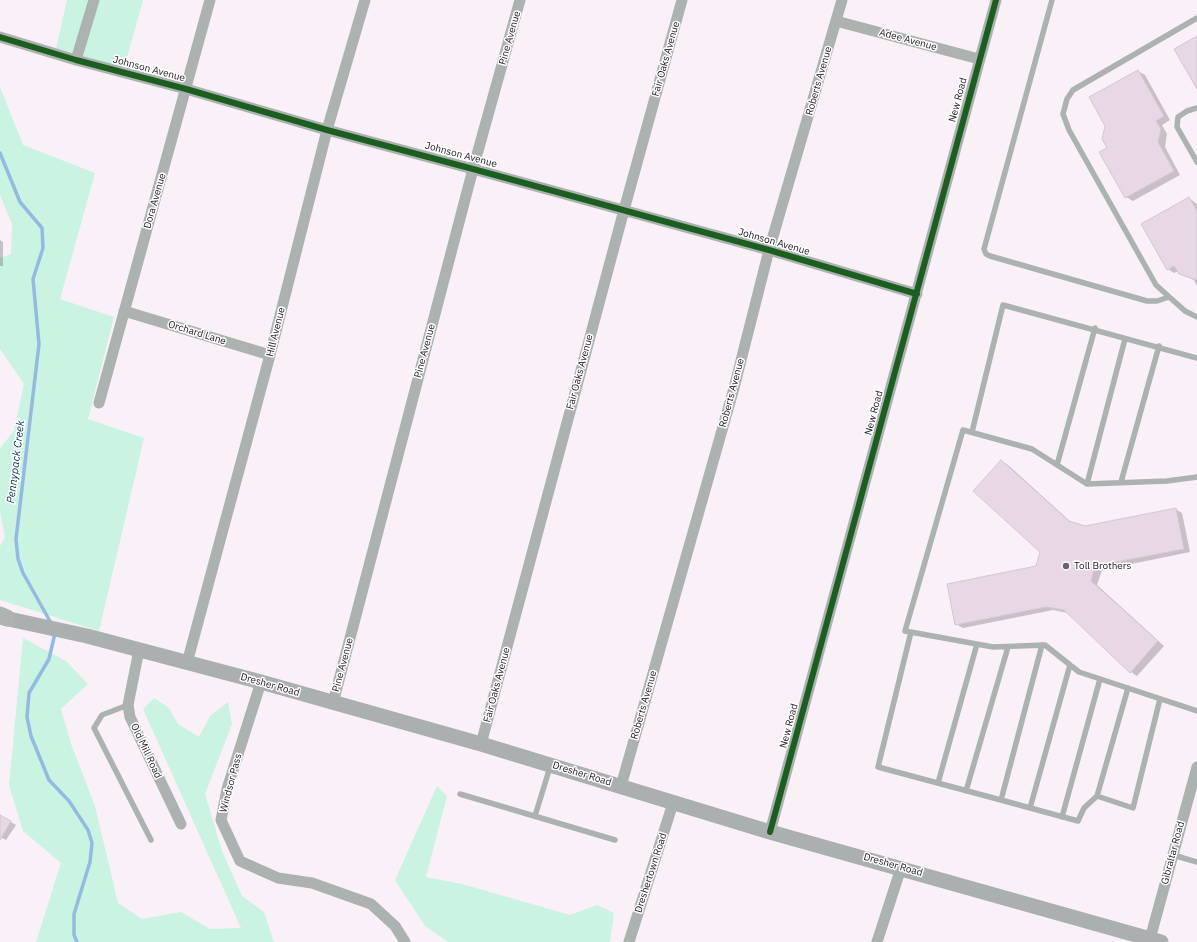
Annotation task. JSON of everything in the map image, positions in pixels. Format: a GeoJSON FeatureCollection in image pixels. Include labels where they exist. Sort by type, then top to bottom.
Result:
{"type":"FeatureCollection","features":[{"type":"Feature","properties":{"kind":"main road","name":"Dresher Road"},"geometry":{"type":"LineString","coordinates":[[7,617],[87,636],[261,682],[481,744],[770,832],[901,868],[1153,941]]}},
{"type":"Feature","properties":{"kind":"street"},"geometry":{"type":"LineString","coordinates":[[76,60],[94,0]]}},
{"type":"Feature","properties":{"kind":"street","name":"Dora Avenue"},"geometry":{"type":"LineString","coordinates":[[99,403],[210,0]]}},
{"type":"Feature","properties":{"kind":"street","name":"Hill Avenue"},"geometry":{"type":"LineString","coordinates":[[187,663],[270,355],[328,130],[365,0]]}},
{"type":"Feature","properties":{"kind":"street","name":"Pine Avenue"},"geometry":{"type":"LineString","coordinates":[[332,703],[473,168],[520,0]]}},
{"type":"Feature","properties":{"kind":"street","name":"Fair Oaks Avenue"},"geometry":{"type":"LineString","coordinates":[[481,744],[624,210],[682,0]]}},
{"type":"Feature","properties":{"kind":"street","name":"Roberts Avenue"},"geometry":{"type":"LineString","coordinates":[[621,786],[734,388],[770,250],[842,0]]}},
{"type":"Feature","properties":{"kind":"street","name":"New Road"},"geometry":{"type":"LineString","coordinates":[[770,832],[996,0]]}},
{"type":"Feature","properties":{"kind":"street","name":"Adee Avenue"},"geometry":{"type":"LineString","coordinates":[[836,21],[979,59]]}},
{"type":"Feature","properties":{"kind":"street","name":"Johnson Avenue"},"geometry":{"type":"LineString","coordinates":[[0,37],[76,60],[186,89],[328,130],[473,168],[770,250],[917,294]]}},
{"type":"Feature","properties":{"kind":"street","name":"Orchard Lane"},"geometry":{"type":"LineString","coordinates":[[124,311],[270,355]]}},
{"type":"Feature","properties":{"kind":"street","name":"Old Mill Road"},"geometry":{"type":"LineString","coordinates":[[139,650],[128,705],[130,717],[181,824]]}},
{"type":"Feature","properties":{"kind":"street","name":"Windsor Pass"},"geometry":{"type":"LineString","coordinates":[[261,682],[227,789],[221,820],[240,861],[278,878],[312,883],[371,904],[395,926],[405,942]]}},
{"type":"Feature","properties":{"kind":"street","name":"Gibraltar Road"},"geometry":{"type":"LineString","coordinates":[[1153,941],[1173,855],[1197,767]]}},
{"type":"Feature","properties":{"kind":"street","name":"Dreshertown Road"},"geometry":{"type":"LineString","coordinates":[[629,942],[673,803]]}},
{"type":"Feature","properties":{"kind":"street"},"geometry":{"type":"LineString","coordinates":[[877,942],[901,868]]}},
{"type":"Feature","properties":{"kind":"lane"},"geometry":{"type":"LineString","coordinates":[[1052,0],[984,249],[986,254],[990,256],[1147,301],[1157,301],[1169,297]]}},
{"type":"Feature","properties":{"kind":"lane"},"geometry":{"type":"LineString","coordinates":[[1197,18],[1073,90],[1067,99],[1064,114],[1069,130],[1156,285],[1185,310],[1197,317]]}},
{"type":"Feature","properties":{"kind":"lane"},"geometry":{"type":"LineString","coordinates":[[1197,108],[1187,111],[1178,117],[1178,126],[1197,162]]}},
{"type":"Feature","properties":{"kind":"lane"},"geometry":{"type":"LineString","coordinates":[[972,432],[1003,305],[1095,329],[1125,339],[1158,346],[1197,358]]}},
{"type":"Feature","properties":{"kind":"lane"},"geometry":{"type":"LineString","coordinates":[[1057,465],[1095,329]]}},
{"type":"Feature","properties":{"kind":"lane"},"geometry":{"type":"LineString","coordinates":[[1086,484],[1125,339]]}},
{"type":"Feature","properties":{"kind":"lane"},"geometry":{"type":"LineString","coordinates":[[1121,482],[1158,346]]}},
{"type":"Feature","properties":{"kind":"lane"},"geometry":{"type":"LineString","coordinates":[[1197,477],[1167,481],[1086,484],[1032,449],[963,430],[905,631],[993,647],[1045,645],[1079,672],[1197,711]]}},
{"type":"Feature","properties":{"kind":"lane"},"geometry":{"type":"LineString","coordinates":[[911,632],[878,767],[1062,817],[1078,821],[1084,808],[1097,796],[1128,688]]}},
{"type":"Feature","properties":{"kind":"lane"},"geometry":{"type":"LineString","coordinates":[[938,783],[977,644]]}},
{"type":"Feature","properties":{"kind":"lane"},"geometry":{"type":"LineString","coordinates":[[1001,800],[1042,645]]}},
{"type":"Feature","properties":{"kind":"lane"},"geometry":{"type":"LineString","coordinates":[[966,791],[1008,647]]}},
{"type":"Feature","properties":{"kind":"lane"},"geometry":{"type":"LineString","coordinates":[[1030,808],[1070,665]]}},
{"type":"Feature","properties":{"kind":"lane"},"geometry":{"type":"LineString","coordinates":[[1062,817],[1100,679]]}},
{"type":"Feature","properties":{"kind":"lane"},"geometry":{"type":"LineString","coordinates":[[1097,796],[1133,808],[1160,699]]}},
{"type":"Feature","properties":{"kind":"lane"},"geometry":{"type":"LineString","coordinates":[[128,705],[102,715],[94,728],[151,840]]}},
{"type":"Feature","properties":{"kind":"lane"},"geometry":{"type":"LineString","coordinates":[[535,816],[550,765]]}},
{"type":"Feature","properties":{"kind":"lane"},"geometry":{"type":"LineString","coordinates":[[460,794],[615,840]]}},
{"type":"Feature","properties":{"kind":"lane"},"geometry":{"type":"LineString","coordinates":[[1173,855],[1197,862]]}},
{"type":"Feature","properties":{"kind":"green space"},"geometry":{"type":"Polygon","coordinates":[[[67,0],[143,0],[124,68],[56,48],[67,0]]]}},
{"type":"Feature","properties":{"kind":"green space"},"geometry":{"type":"Polygon","coordinates":[[[0,87],[23,145],[95,173],[60,299],[114,317],[88,419],[144,438],[99,631],[0,600],[0,546],[5,538],[0,511],[0,448],[14,431],[24,384],[0,349],[0,258],[11,254],[12,224],[0,195],[0,87]]]}},
{"type":"Feature","properties":{"kind":"green space"},"geometry":{"type":"Polygon","coordinates":[[[23,638],[66,661],[88,684],[61,709],[71,744],[95,806],[118,903],[142,919],[181,912],[210,929],[241,928],[143,709],[154,698],[169,708],[178,724],[199,737],[210,716],[228,702],[232,724],[205,794],[222,851],[242,896],[264,912],[274,942],[36,942],[61,863],[23,831],[9,785],[23,638]]]}},
{"type":"Feature","properties":{"kind":"green space"},"geometry":{"type":"Polygon","coordinates":[[[437,786],[447,796],[426,877],[462,884],[570,915],[597,905],[614,913],[610,942],[448,942],[425,926],[395,880],[437,786]]]}},
{"type":"Feature","properties":{"kind":"building"},"geometry":{"type":"Polygon","coordinates":[[[1197,36],[1197,89],[1174,49],[1197,36]]]}},
{"type":"Feature","properties":{"kind":"building"},"geometry":{"type":"Polygon","coordinates":[[[1138,70],[1164,116],[1156,121],[1161,129],[1158,142],[1174,171],[1125,198],[1099,152],[1107,148],[1102,139],[1105,126],[1089,97],[1138,70]]]}},
{"type":"Feature","properties":{"kind":"building"},"geometry":{"type":"Polygon","coordinates":[[[1189,197],[1197,211],[1197,280],[1179,274],[1174,266],[1167,270],[1141,224],[1189,197]]]}},
{"type":"Feature","properties":{"kind":"building","name":"Toll Brothers"},"geometry":{"type":"Polygon","coordinates":[[[1001,460],[1069,521],[1085,526],[1176,508],[1184,549],[1095,566],[1091,581],[1158,641],[1130,673],[1064,610],[1046,607],[955,625],[947,584],[1036,566],[1040,552],[973,491],[1001,460]]]}},
{"type":"Feature","properties":{"kind":"building"},"geometry":{"type":"Polygon","coordinates":[[[0,815],[11,821],[0,840],[0,815]]]}},
{"type":"Feature","properties":{"kind":"waterway","name":"Pennypack Creek"},"geometry":{"type":"LineString","coordinates":[[0,153],[20,202],[42,228],[43,248],[33,279],[39,344],[16,539],[18,559],[23,573],[51,623]]}},
{"type":"Feature","properties":{"kind":"waterway","name":"Pennypack Creek"},"geometry":{"type":"LineString","coordinates":[[55,633],[49,659],[29,693],[27,717],[31,736],[49,780],[69,801],[88,830],[92,843],[90,862],[74,914],[74,935],[77,942]]}},
{"type":"Feature","properties":{"kind":"cycle path"},"geometry":{"type":"LineString","coordinates":[[770,832],[996,0]]}},
{"type":"Feature","properties":{"kind":"cycle path"},"geometry":{"type":"LineString","coordinates":[[0,37],[76,60],[186,89],[327,130],[769,250],[917,294]]}},
{"type":"Feature","properties":{"kind":"place","name":"Toll Brothers"},"geometry":{"type":"Point","coordinates":[1066,566]}}]}
